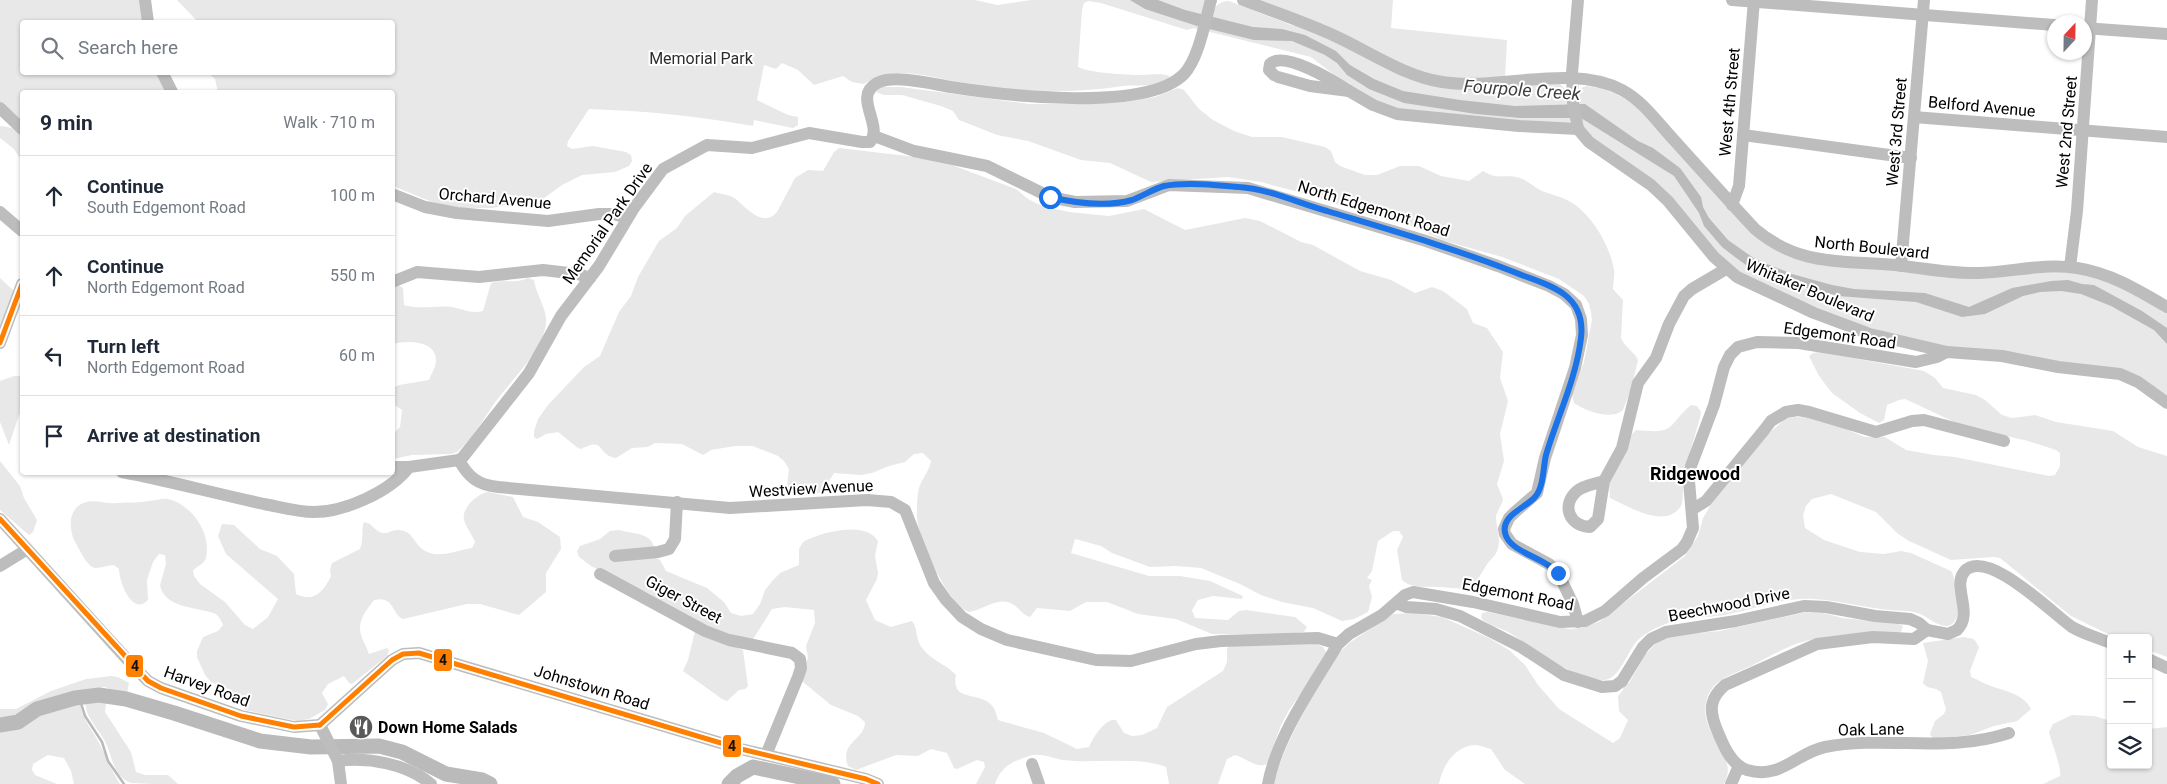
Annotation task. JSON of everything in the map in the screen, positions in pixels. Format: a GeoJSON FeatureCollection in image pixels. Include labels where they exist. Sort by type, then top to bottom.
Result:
{"type":"FeatureCollection","features":[{"type":"Feature","properties":{"kind":"street"},"geometry":{"type":"LineString","coordinates":[[145,0],[148,20]]}},
{"type":"Feature","properties":{"kind":"street"},"geometry":{"type":"LineString","coordinates":[[874,136],[867,98],[872,86],[884,81],[908,80],[1030,97],[1112,97],[1137,94],[1164,86],[1184,74],[1194,57],[1211,0]]}},
{"type":"Feature","properties":{"kind":"street","name":"North Boulevard"},"geometry":{"type":"LineString","coordinates":[[1243,0],[1318,29],[1400,69],[1429,79],[1451,83],[1478,84],[1572,76],[1607,85],[1630,95],[1648,111],[1764,237],[1798,255],[1822,260],[1979,273],[2047,266],[2092,270],[2117,279],[2167,307]]}},
{"type":"Feature","properties":{"kind":"street"},"geometry":{"type":"LineString","coordinates":[[1349,92],[1323,89],[1276,76],[1269,70],[1270,64],[1275,60],[1285,60],[1328,79],[1373,105],[1397,114],[1519,126],[1576,124],[1572,76],[1578,0]]}},
{"type":"Feature","properties":{"kind":"street"},"geometry":{"type":"LineString","coordinates":[[1732,0],[2047,25]]}},
{"type":"Feature","properties":{"kind":"street","name":"West 3rd Street"},"geometry":{"type":"LineString","coordinates":[[1901,266],[1924,0]]}},
{"type":"Feature","properties":{"kind":"street","name":"West 2nd Street"},"geometry":{"type":"LineString","coordinates":[[2089,15],[2092,0]]}},
{"type":"Feature","properties":{"kind":"street","name":"West 4th Street"},"geometry":{"type":"LineString","coordinates":[[1732,204],[1739,186],[1754,1]]}},
{"type":"Feature","properties":{"kind":"street"},"geometry":{"type":"LineString","coordinates":[[2092,28],[2167,34]]}},
{"type":"Feature","properties":{"kind":"street","name":"West 2nd Street"},"geometry":{"type":"LineString","coordinates":[[2070,267],[2083,130],[2086,60]]}},
{"type":"Feature","properties":{"kind":"street"},"geometry":{"type":"LineString","coordinates":[[164,75],[171,90]]}},
{"type":"Feature","properties":{"kind":"street"},"geometry":{"type":"LineString","coordinates":[[0,108],[20,127]]}},
{"type":"Feature","properties":{"kind":"street","name":"Belford Avenue"},"geometry":{"type":"LineString","coordinates":[[1914,117],[2167,137]]}},
{"type":"Feature","properties":{"kind":"street","name":"Whitaker Boulevard"},"geometry":{"type":"LineString","coordinates":[[1576,124],[1588,142],[1643,178],[1660,194],[1726,269],[1745,282],[1765,292],[1870,334],[1947,352],[2002,356],[2058,367],[2120,374],[2138,382],[2167,403]]}},
{"type":"Feature","properties":{"kind":"street","name":"Memorial Park Drive"},"geometry":{"type":"LineString","coordinates":[[459,460],[529,372],[558,321],[590,278],[627,218],[663,169],[707,145],[752,148],[809,133],[866,143],[870,142],[874,136]]}},
{"type":"Feature","properties":{"kind":"street"},"geometry":{"type":"LineString","coordinates":[[1743,135],[1911,158]]}},
{"type":"Feature","properties":{"kind":"street","name":"North Edgemont Road"},"geometry":{"type":"LineString","coordinates":[[874,136],[914,151],[988,166],[1043,194],[1067,201],[1094,203],[1127,201],[1170,186],[1238,187],[1275,194],[1453,250],[1549,286],[1570,299],[1579,311],[1582,327],[1580,348],[1570,386],[1550,442],[1537,493],[1509,518],[1504,529],[1512,544],[1549,564],[1558,573],[1573,604],[1578,622]]}},
{"type":"Feature","properties":{"kind":"street","name":"Orchard Avenue"},"geometry":{"type":"LineString","coordinates":[[395,195],[425,208],[457,213],[548,221],[599,214],[614,214],[627,218]]}},
{"type":"Feature","properties":{"kind":"street"},"geometry":{"type":"LineString","coordinates":[[0,212],[20,229]]}},
{"type":"Feature","properties":{"kind":"street"},"geometry":{"type":"LineString","coordinates":[[1604,481],[1622,448],[1637,387],[1656,358],[1680,302],[1692,289],[1726,269]]}},
{"type":"Feature","properties":{"kind":"street"},"geometry":{"type":"LineString","coordinates":[[395,281],[417,272],[479,277],[543,270],[578,274],[590,278]]}},
{"type":"Feature","properties":{"kind":"street"},"geometry":{"type":"LineString","coordinates":[[0,342],[20,293]]}},
{"type":"Feature","properties":{"kind":"street","name":"Edgemont Road"},"geometry":{"type":"LineString","coordinates":[[1268,784],[1275,761],[1289,728],[1338,644],[1349,634],[1398,604],[1409,593],[1418,592],[1552,620],[1578,622],[1605,611],[1642,578],[1682,548],[1691,535],[1693,509],[1689,490],[1691,466],[1714,404],[1724,367],[1730,355],[1738,347],[1757,342],[1799,343],[1916,362],[1937,358],[1947,352]]}},
{"type":"Feature","properties":{"kind":"street"},"geometry":{"type":"LineString","coordinates":[[1693,509],[1706,502],[1771,421],[1792,410],[1825,416],[1867,430],[1884,431],[1912,421],[1924,420],[2004,440]]}},
{"type":"Feature","properties":{"kind":"street"},"geometry":{"type":"LineString","coordinates":[[395,467],[409,467],[459,460]]}},
{"type":"Feature","properties":{"kind":"street","name":"Westview Avenue"},"geometry":{"type":"LineString","coordinates":[[459,460],[471,478],[488,486],[739,508],[867,500],[890,502],[906,510],[934,583],[946,600],[962,616],[982,629],[1007,640],[1096,660],[1131,661],[1196,644],[1221,641],[1318,638],[1338,644]]}},
{"type":"Feature","properties":{"kind":"street"},"geometry":{"type":"LineString","coordinates":[[137,475],[258,502],[315,512],[348,505],[364,499],[398,479],[409,467]]}},
{"type":"Feature","properties":{"kind":"street"},"geometry":{"type":"LineString","coordinates":[[615,556],[658,552],[668,549],[675,539],[677,502]]}},
{"type":"Feature","properties":{"kind":"street","name":"Harvey Road"},"geometry":{"type":"LineString","coordinates":[[0,519],[26,550],[134,667],[154,685],[175,694],[256,720],[294,727],[320,725]]}},
{"type":"Feature","properties":{"kind":"street"},"geometry":{"type":"LineString","coordinates":[[0,566],[26,550]]}},
{"type":"Feature","properties":{"kind":"street"},"geometry":{"type":"LineString","coordinates":[[1731,784],[1739,766],[1726,748],[1711,713],[1714,696],[1726,686],[1804,648],[1817,644],[1874,638],[1914,639],[1927,630],[1948,634],[1961,627],[1964,616],[1962,578],[1969,568],[1981,566],[2004,574],[2071,626],[2107,641]]}},
{"type":"Feature","properties":{"kind":"street","name":"Giger Street"},"geometry":{"type":"LineString","coordinates":[[600,574],[706,631],[729,640],[792,653],[800,659],[801,668],[798,678],[766,755]]}},
{"type":"Feature","properties":{"kind":"street","name":"Beechwood Drive"},"geometry":{"type":"LineString","coordinates":[[1398,604],[1406,607],[1436,609],[1460,616],[1521,647],[1564,676],[1602,688],[1615,686],[1622,681],[1651,639],[1666,632],[1736,621],[1804,606],[1826,607],[1875,616],[1910,619],[1920,623],[1927,630]]}},
{"type":"Feature","properties":{"kind":"street","name":"Johnstown Road"},"geometry":{"type":"LineString","coordinates":[[320,725],[385,665],[397,656],[411,653],[448,661],[766,755],[866,779],[878,784]]}},
{"type":"Feature","properties":{"kind":"street"},"geometry":{"type":"LineString","coordinates":[[2152,660],[2167,668]]}},
{"type":"Feature","properties":{"kind":"street"},"geometry":{"type":"LineString","coordinates":[[320,725],[337,758],[341,784]]}},
{"type":"Feature","properties":{"kind":"street","name":"Oak Lane"},"geometry":{"type":"LineString","coordinates":[[1739,766],[1754,771],[1772,771],[1785,767],[1824,747],[1863,744],[1952,745],[1984,740],[2009,733]]}},
{"type":"Feature","properties":{"kind":"street"},"geometry":{"type":"LineString","coordinates":[[337,758],[365,760],[391,765],[417,775],[431,784]]}},
{"type":"Feature","properties":{"kind":"street"},"geometry":{"type":"LineString","coordinates":[[1032,764],[1039,784]]}},
{"type":"Feature","properties":{"kind":"green space"},"geometry":{"type":"Polygon","coordinates":[[[0,0],[141,0],[144,20],[20,20],[20,75],[159,75],[166,90],[20,90],[20,122],[0,102],[0,0]]]}},
{"type":"Feature","properties":{"kind":"green space","name":"Memorial Park"},"geometry":{"type":"Polygon","coordinates":[[[177,0],[975,0],[997,5],[1031,0],[1206,0],[1199,30],[1194,28],[1187,30],[1101,3],[1088,1],[1084,3],[1078,67],[1109,73],[1160,74],[1170,76],[1160,83],[1066,91],[1037,91],[994,87],[916,74],[894,73],[874,78],[864,84],[852,82],[843,76],[814,85],[798,70],[782,63],[776,69],[764,65],[757,100],[788,115],[798,117],[798,125],[793,128],[754,120],[753,126],[671,114],[589,109],[568,141],[567,146],[572,149],[593,146],[626,152],[631,155],[632,161],[629,166],[615,172],[582,175],[562,185],[536,204],[511,204],[492,208],[464,208],[437,204],[395,187],[395,90],[218,90],[215,79],[210,75],[395,75],[395,20],[196,20],[177,0]]]}},
{"type":"Feature","properties":{"kind":"green space"},"geometry":{"type":"Polygon","coordinates":[[[1258,0],[1393,0],[1391,28],[1507,40],[1505,78],[1457,80],[1420,73],[1258,0]]]}},
{"type":"Feature","properties":{"kind":"green space"},"geometry":{"type":"Polygon","coordinates":[[[1229,1],[1291,25],[1305,28],[1412,79],[1560,84],[1568,92],[1570,121],[1569,123],[1518,122],[1395,110],[1351,88],[1311,57],[1206,31],[1215,7],[1229,1]]]}},
{"type":"Feature","properties":{"kind":"green space"},"geometry":{"type":"Polygon","coordinates":[[[1586,86],[1612,92],[1634,105],[1774,249],[2022,274],[2069,272],[2103,279],[2167,312],[2167,397],[2149,383],[1917,341],[1850,322],[1744,277],[1588,134],[1581,122],[1578,93],[1581,88],[1586,86]]]}},
{"type":"Feature","properties":{"kind":"green space"},"geometry":{"type":"Polygon","coordinates":[[[879,87],[901,87],[1029,104],[1126,102],[1155,97],[1178,88],[1184,90],[1199,109],[1213,120],[1234,131],[1252,137],[1282,137],[1325,147],[1331,151],[1335,162],[1340,166],[1365,175],[1377,175],[1400,166],[1419,166],[1441,176],[1469,181],[1483,171],[1493,176],[1523,179],[1540,190],[1566,199],[1577,206],[1585,213],[1604,240],[1614,270],[1613,289],[1623,300],[1621,338],[1638,360],[1631,389],[1623,410],[1612,415],[1598,414],[1574,403],[1572,395],[1584,362],[1592,320],[1589,304],[1584,296],[1559,279],[1502,257],[1442,240],[1399,220],[1387,220],[1371,216],[1310,195],[1261,182],[1228,177],[1151,182],[1110,163],[1081,160],[1028,141],[997,135],[959,120],[953,111],[941,106],[902,95],[884,95],[876,92],[879,87]]]}},
{"type":"Feature","properties":{"kind":"green space"},"geometry":{"type":"Polygon","coordinates":[[[0,126],[9,127],[19,132],[20,158],[14,149],[0,138],[0,126]]]}},
{"type":"Feature","properties":{"kind":"green space"},"geometry":{"type":"Polygon","coordinates":[[[839,148],[916,157],[949,164],[1016,189],[1028,199],[1042,206],[1069,212],[1109,216],[1144,209],[1185,230],[1245,218],[1260,221],[1301,242],[1313,245],[1360,271],[1391,280],[1415,293],[1432,287],[1443,291],[1467,309],[1473,323],[1487,328],[1503,352],[1500,378],[1508,401],[1500,434],[1504,461],[1497,484],[1503,499],[1496,517],[1499,540],[1496,554],[1476,581],[1467,588],[1414,586],[1402,580],[1397,550],[1403,537],[1399,531],[1393,531],[1378,541],[1372,571],[1367,578],[1372,580],[1369,586],[1372,597],[1368,612],[1354,619],[1342,621],[1313,608],[1282,602],[1261,595],[1201,568],[1176,566],[1150,567],[1112,553],[1101,546],[1075,539],[1071,553],[1149,576],[1180,576],[1210,581],[1243,596],[1242,599],[1213,596],[1198,600],[1192,610],[1195,618],[1228,620],[1239,611],[1246,610],[1295,617],[1307,627],[1304,632],[1282,634],[1212,634],[1176,619],[1138,614],[1107,602],[1086,602],[1070,611],[1037,608],[1030,617],[1008,602],[997,602],[969,612],[961,607],[945,586],[930,559],[920,533],[917,517],[918,493],[931,461],[923,453],[914,454],[905,462],[872,473],[861,475],[834,473],[824,489],[819,493],[793,494],[790,493],[787,486],[789,469],[784,461],[778,456],[753,446],[735,446],[711,450],[703,455],[682,444],[655,443],[648,447],[632,448],[616,458],[606,454],[598,445],[594,444],[581,449],[578,448],[558,432],[546,434],[537,439],[534,437],[538,419],[548,405],[584,367],[600,356],[619,312],[631,296],[638,277],[659,241],[677,228],[685,216],[714,192],[735,198],[761,218],[772,216],[777,212],[795,178],[808,170],[823,171],[834,152],[839,148]]]}},
{"type":"Feature","properties":{"kind":"green space"},"geometry":{"type":"Polygon","coordinates":[[[0,278],[16,293],[0,334],[0,278]]]}},
{"type":"Feature","properties":{"kind":"green space"},"geometry":{"type":"Polygon","coordinates":[[[528,278],[534,280],[546,319],[539,345],[526,365],[457,452],[451,454],[412,455],[395,459],[395,432],[400,427],[402,410],[395,405],[395,387],[429,380],[436,360],[435,353],[426,345],[412,342],[395,344],[395,286],[403,288],[404,305],[415,307],[452,307],[479,312],[483,311],[491,283],[528,278]]]}},
{"type":"Feature","properties":{"kind":"green space"},"geometry":{"type":"Polygon","coordinates":[[[1820,352],[1924,371],[1935,378],[1943,388],[1976,395],[1985,400],[2002,415],[2012,418],[2035,415],[2056,422],[2113,431],[2138,447],[2167,456],[2167,657],[2152,651],[2152,634],[2108,634],[2071,616],[2000,558],[1951,560],[1909,541],[1897,533],[1876,512],[1831,494],[1812,499],[1806,506],[1803,515],[1805,528],[1824,540],[1860,552],[1884,554],[1901,551],[1911,553],[1951,571],[1958,610],[1956,619],[1951,625],[1943,626],[1918,613],[1908,611],[1826,600],[1791,600],[1735,613],[1682,620],[1660,626],[1638,640],[1614,676],[1602,680],[1591,679],[1566,669],[1508,632],[1491,625],[1481,618],[1482,613],[1488,612],[1569,629],[1580,628],[1599,622],[1685,556],[1698,536],[1703,518],[1712,503],[1767,435],[1785,419],[1795,417],[1812,418],[1831,423],[1865,437],[1885,437],[1906,450],[1955,457],[2049,476],[2055,475],[2060,466],[2060,453],[2056,450],[2028,441],[1963,426],[1905,399],[1887,405],[1884,420],[1879,423],[1860,413],[1832,393],[1819,376],[1809,356],[1820,352]]]}},
{"type":"Feature","properties":{"kind":"green space"},"geometry":{"type":"Polygon","coordinates":[[[20,376],[20,414],[9,445],[0,422],[0,381],[20,376]]]}},
{"type":"Feature","properties":{"kind":"green space"},"geometry":{"type":"Polygon","coordinates":[[[1691,405],[1697,406],[1701,412],[1685,469],[1682,504],[1676,512],[1668,516],[1648,515],[1610,498],[1609,480],[1632,434],[1636,430],[1665,430],[1691,405]]]}},
{"type":"Feature","properties":{"kind":"green space"},"geometry":{"type":"Polygon","coordinates":[[[0,461],[20,486],[24,498],[37,520],[33,532],[29,535],[0,510],[0,461]]]}},
{"type":"Feature","properties":{"kind":"green space"},"geometry":{"type":"Polygon","coordinates":[[[488,492],[513,497],[523,517],[538,522],[560,537],[561,549],[546,573],[546,592],[519,615],[480,604],[467,604],[403,619],[389,602],[380,599],[374,600],[362,618],[360,632],[369,654],[387,648],[389,650],[387,656],[352,684],[344,676],[328,684],[322,693],[328,704],[325,710],[309,719],[297,721],[245,710],[229,689],[211,682],[205,675],[197,657],[197,651],[203,637],[218,631],[223,625],[215,614],[174,602],[163,593],[160,585],[166,564],[165,555],[159,554],[153,562],[147,580],[148,600],[142,604],[137,604],[132,601],[124,589],[119,569],[114,565],[96,568],[90,565],[82,555],[71,531],[72,514],[83,503],[141,502],[166,499],[176,502],[192,513],[203,530],[206,539],[206,558],[193,571],[194,576],[200,584],[225,602],[245,625],[253,629],[268,617],[278,599],[226,554],[218,536],[222,524],[234,525],[260,549],[277,556],[294,574],[296,594],[308,597],[322,591],[331,576],[332,563],[360,549],[364,522],[384,533],[394,530],[406,532],[412,536],[418,545],[430,553],[443,554],[472,548],[475,542],[464,520],[465,511],[475,498],[488,492]]]}},
{"type":"Feature","properties":{"kind":"green space"},"geometry":{"type":"Polygon","coordinates":[[[619,530],[645,536],[652,543],[654,557],[660,560],[666,571],[707,588],[724,602],[731,613],[741,616],[753,614],[760,604],[765,590],[780,573],[799,565],[799,549],[803,542],[820,535],[842,530],[864,531],[878,541],[875,556],[878,573],[877,579],[866,600],[875,620],[891,627],[912,621],[921,646],[931,657],[956,675],[955,683],[960,692],[988,702],[994,708],[998,720],[1044,733],[1077,749],[1089,747],[1100,729],[1112,720],[1116,720],[1124,733],[1132,736],[1142,735],[1157,728],[1167,707],[1223,671],[1227,662],[1227,649],[1229,646],[1317,644],[1323,647],[1326,652],[1281,725],[1267,764],[1255,764],[1235,755],[1227,759],[1218,784],[1169,784],[1166,767],[1143,762],[1075,761],[1033,755],[1012,763],[1004,769],[995,784],[976,784],[985,767],[984,762],[977,760],[957,769],[954,768],[947,753],[931,749],[918,756],[896,755],[856,770],[848,766],[847,752],[849,746],[864,728],[865,722],[858,716],[831,705],[803,682],[802,673],[808,658],[806,646],[815,623],[814,610],[785,607],[772,609],[752,641],[701,625],[650,594],[591,566],[579,557],[577,551],[580,546],[600,539],[610,531],[619,530]]]}},
{"type":"Feature","properties":{"kind":"green space"},"geometry":{"type":"Polygon","coordinates":[[[1412,613],[1442,617],[1489,638],[1509,650],[1525,665],[1538,685],[1559,709],[1613,743],[1620,738],[1628,720],[1619,711],[1618,696],[1624,686],[1629,683],[1645,655],[1658,641],[1675,635],[1720,631],[1802,613],[1823,613],[1843,618],[1903,626],[1898,634],[1846,635],[1824,637],[1798,643],[1729,675],[1717,683],[1710,691],[1705,711],[1710,730],[1726,760],[1728,768],[1724,784],[1525,784],[1505,770],[1491,749],[1475,745],[1461,749],[1451,758],[1443,770],[1439,784],[1273,784],[1293,732],[1340,652],[1349,643],[1393,614],[1412,613]]]}},
{"type":"Feature","properties":{"kind":"green space"},"geometry":{"type":"Polygon","coordinates":[[[695,631],[743,650],[748,686],[745,689],[739,690],[727,701],[683,671],[688,660],[695,631]]]}},
{"type":"Feature","properties":{"kind":"green space"},"geometry":{"type":"Polygon","coordinates":[[[1964,637],[1974,639],[1979,647],[1970,671],[1971,677],[2010,692],[2024,700],[2031,709],[2017,721],[1994,726],[1970,735],[1933,739],[1930,734],[1935,721],[1944,714],[1946,709],[1941,692],[1927,687],[1923,683],[1928,661],[1923,643],[1964,637]]]}},
{"type":"Feature","properties":{"kind":"green space"},"geometry":{"type":"Polygon","coordinates":[[[118,677],[129,683],[127,693],[119,693],[105,687],[86,689],[39,702],[29,710],[0,720],[0,709],[16,709],[51,691],[86,679],[118,677]]]}},
{"type":"Feature","properties":{"kind":"green space"},"geometry":{"type":"Polygon","coordinates":[[[98,697],[106,702],[105,712],[131,752],[136,772],[145,775],[168,775],[178,784],[131,783],[120,776],[105,741],[87,711],[86,700],[98,697]]]}},
{"type":"Feature","properties":{"kind":"green space"},"geometry":{"type":"Polygon","coordinates":[[[71,701],[80,703],[86,721],[120,784],[74,784],[71,771],[64,758],[48,755],[33,764],[32,770],[35,775],[57,784],[0,784],[0,728],[16,726],[57,703],[71,701]]]}},
{"type":"Feature","properties":{"kind":"green space"},"geometry":{"type":"Polygon","coordinates":[[[2072,715],[2094,716],[2107,720],[2107,769],[2152,769],[2152,729],[2167,727],[2167,784],[2043,784],[2060,776],[2058,761],[2049,732],[2053,724],[2072,715]]]}},
{"type":"Feature","properties":{"kind":"shaded area"},"geometry":{"type":"Polygon","coordinates":[[[1130,0],[1158,0],[1185,10],[1253,27],[1282,29],[1305,35],[1336,51],[1350,65],[1374,79],[1403,91],[1515,106],[1585,104],[1638,141],[1653,148],[1680,168],[1701,197],[1703,207],[1709,218],[1728,240],[1755,259],[1792,274],[1854,289],[1925,293],[1969,307],[2012,288],[2068,280],[2094,285],[2142,311],[2167,328],[2167,344],[2154,330],[2111,306],[2081,294],[2061,291],[2040,292],[2023,296],[1985,314],[1962,317],[1916,302],[1838,296],[1795,285],[1750,268],[1722,247],[1704,226],[1699,213],[1674,176],[1581,118],[1520,118],[1476,114],[1404,103],[1369,89],[1347,75],[1337,63],[1325,55],[1292,41],[1254,40],[1197,26],[1145,9],[1130,0]]]}},
{"type":"Feature","properties":{"kind":"waterway"},"geometry":{"type":"LineString","coordinates":[[0,725],[18,722],[37,709],[75,698],[99,695],[126,699],[260,741],[311,747],[379,746],[402,752],[446,774],[482,780],[490,784]]}},
{"type":"Feature","properties":{"kind":"waterway"},"geometry":{"type":"LineString","coordinates":[[79,697],[85,716],[102,742],[108,761],[124,784]]}},
{"type":"Feature","properties":{"kind":"waterway"},"geometry":{"type":"LineString","coordinates":[[729,784],[737,776],[753,767],[833,784]]}},
{"type":"Feature","properties":{"kind":"transit line","name":"4"},"geometry":{"type":"LineString","coordinates":[[0,343],[20,289]]}},
{"type":"Feature","properties":{"kind":"transit line","name":"4"},"geometry":{"type":"LineString","coordinates":[[0,519],[148,681],[161,688],[241,716],[294,727],[320,725]]}},
{"type":"Feature","properties":{"kind":"transit line","name":"4"},"geometry":{"type":"LineString","coordinates":[[320,725],[392,660],[403,654],[419,653],[741,749],[866,779],[878,784]]}},
{"type":"Feature","properties":{"kind":"place","name":"Down Home Salads"},"geometry":{"type":"Point","coordinates":[361,727]}},
{"type":"Feature","properties":{"kind":"district","name":"Ridgewood"},"geometry":{"type":"Point","coordinates":[1695,474]}},
{"type":"Feature","properties":{"kind":"route"},"geometry":{"type":"LineString","coordinates":[[1050,197],[1075,202],[1120,202],[1133,199],[1163,186],[1248,188],[1275,194],[1324,211],[1426,241],[1498,266],[1549,286],[1564,294],[1576,305],[1581,319],[1582,335],[1575,368],[1567,398],[1545,458],[1537,493],[1530,502],[1509,518],[1504,529],[1512,544],[1549,564],[1558,573]]}},
{"type":"Feature","properties":{"kind":"water label","name":"Fourpole Creek"},"geometry":{"type":"Point","coordinates":[1522,90]}}]}
